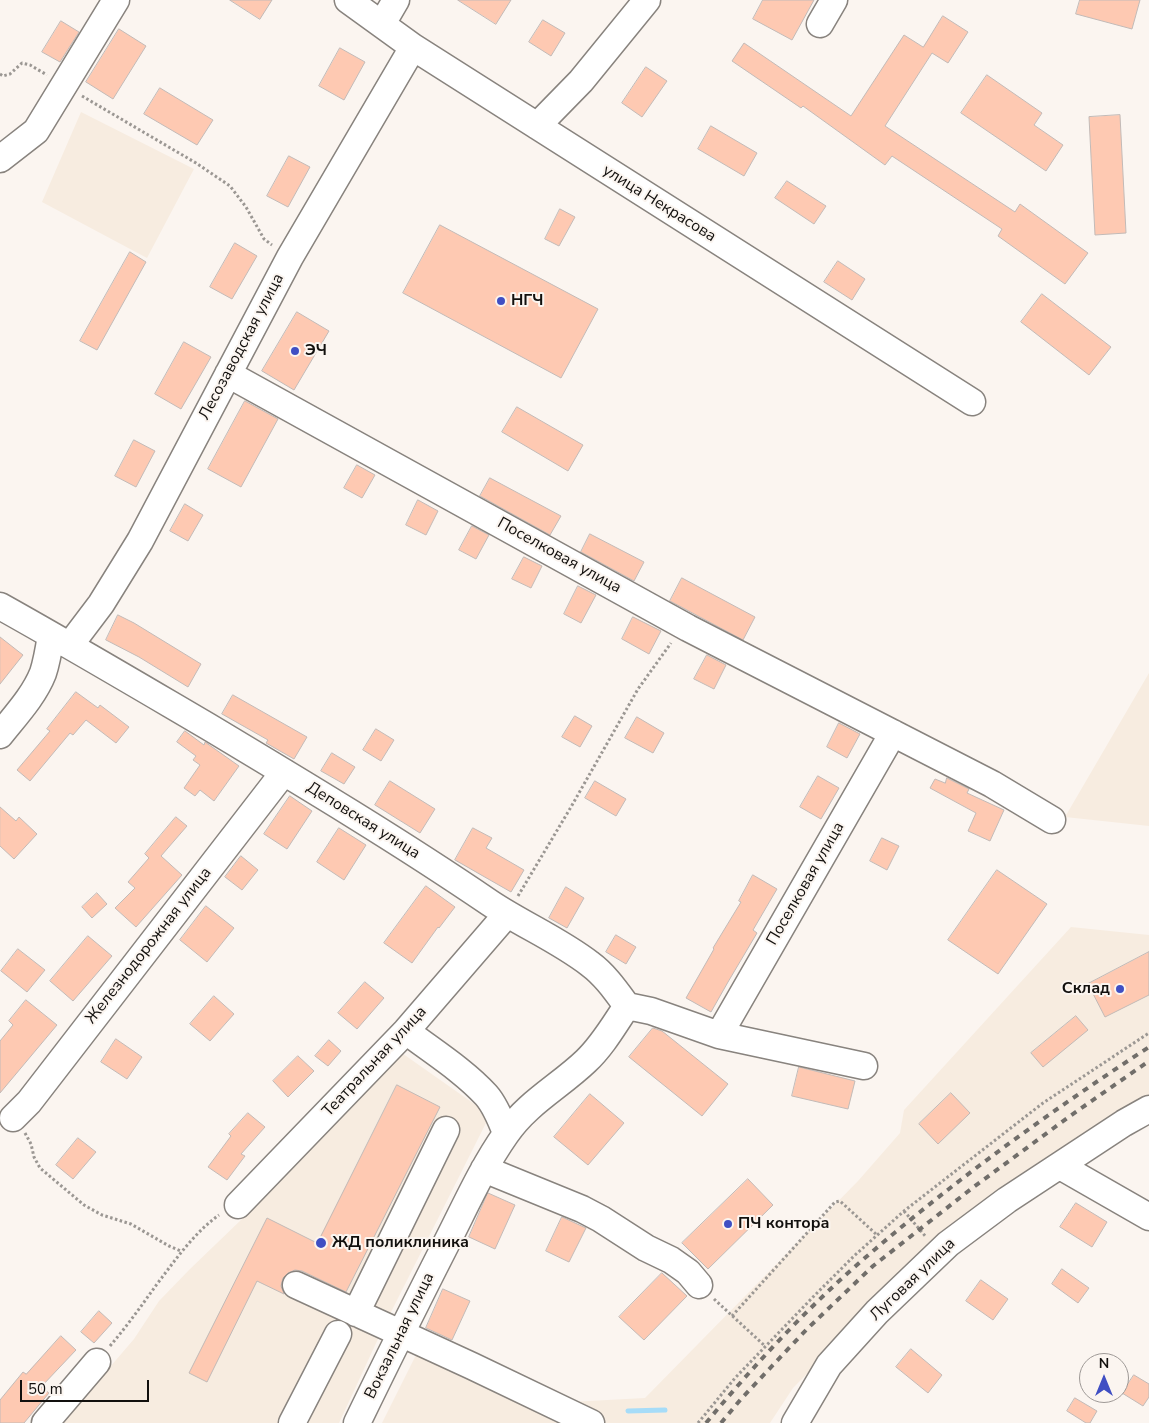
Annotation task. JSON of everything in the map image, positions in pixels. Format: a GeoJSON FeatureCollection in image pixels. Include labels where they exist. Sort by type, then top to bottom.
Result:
{"type":"FeatureCollection","features":[{"type":"Feature","properties":{"kind":"street"},"geometry":{"type":"LineString","coordinates":[[0,159],[36,131],[116,0]]}},
{"type":"Feature","properties":{"kind":"street","name":"улица Некрасова"},"geometry":{"type":"LineString","coordinates":[[348,0],[413,47],[972,402]]}},
{"type":"Feature","properties":{"kind":"street"},"geometry":{"type":"LineString","coordinates":[[382,24],[396,0]]}},
{"type":"Feature","properties":{"kind":"street"},"geometry":{"type":"LineString","coordinates":[[537,126],[581,81],[647,0]]}},
{"type":"Feature","properties":{"kind":"street"},"geometry":{"type":"LineString","coordinates":[[820,24],[834,0]]}},
{"type":"Feature","properties":{"kind":"street","name":"Лесозаводская улица"},"geometry":{"type":"LineString","coordinates":[[0,735],[35,688],[46,662],[60,640],[101,604],[140,541],[290,257],[413,47]]}},
{"type":"Feature","properties":{"kind":"street","name":"Поселковая улица"},"geometry":{"type":"LineString","coordinates":[[228,374],[688,628],[992,784],[1052,820]]}},
{"type":"Feature","properties":{"kind":"street","name":"Деповская улица"},"geometry":{"type":"LineString","coordinates":[[0,606],[284,772],[448,874],[507,914],[567,948],[591,965],[611,984],[627,1006]]}},
{"type":"Feature","properties":{"kind":"street","name":"Поселковая улица"},"geometry":{"type":"LineString","coordinates":[[720,1034],[893,733]]}},
{"type":"Feature","properties":{"kind":"street","name":"Железнодорожная улица"},"geometry":{"type":"LineString","coordinates":[[13,1118],[29,1102],[284,772]]}},
{"type":"Feature","properties":{"kind":"street","name":"Театральная улица"},"geometry":{"type":"LineString","coordinates":[[238,1205],[406,1031],[507,914]]}},
{"type":"Feature","properties":{"kind":"street"},"geometry":{"type":"LineString","coordinates":[[627,1006],[651,1011],[720,1034],[864,1066]]}},
{"type":"Feature","properties":{"kind":"street","name":"Вокзальная улица"},"geometry":{"type":"LineString","coordinates":[[357,1423],[484,1170],[506,1133],[525,1110],[588,1060],[627,1006]]}},
{"type":"Feature","properties":{"kind":"street"},"geometry":{"type":"LineString","coordinates":[[406,1031],[468,1078],[487,1096],[500,1118],[506,1133]]}},
{"type":"Feature","properties":{"kind":"street","name":"Луговая улица"},"geometry":{"type":"LineString","coordinates":[[795,1423],[829,1364],[878,1312],[948,1244],[1007,1200],[1124,1122],[1149,1109]]}},
{"type":"Feature","properties":{"kind":"street"},"geometry":{"type":"LineString","coordinates":[[356,1313],[446,1130]]}},
{"type":"Feature","properties":{"kind":"street"},"geometry":{"type":"LineString","coordinates":[[1060,1166],[1149,1217]]}},
{"type":"Feature","properties":{"kind":"street"},"geometry":{"type":"LineString","coordinates":[[484,1170],[601,1219],[646,1248],[671,1260],[688,1272],[699,1285]]}},
{"type":"Feature","properties":{"kind":"street"},"geometry":{"type":"LineString","coordinates":[[296,1285],[591,1423]]}},
{"type":"Feature","properties":{"kind":"street"},"geometry":{"type":"LineString","coordinates":[[292,1423],[338,1334]]}},
{"type":"Feature","properties":{"kind":"street"},"geometry":{"type":"LineString","coordinates":[[45,1423],[97,1362]]}},
{"type":"Feature","properties":{"kind":"path"},"geometry":{"type":"LineString","coordinates":[[0,74],[3,76],[10,74],[22,63],[30,65],[196,163],[230,186],[246,207],[264,239],[290,257]]}},
{"type":"Feature","properties":{"kind":"path"},"geometry":{"type":"LineString","coordinates":[[507,914],[638,689],[672,642],[688,628]]}},
{"type":"Feature","properties":{"kind":"path"},"geometry":{"type":"LineString","coordinates":[[698,1423],[735,1378],[765,1346],[834,1276],[904,1211],[1043,1103],[1149,1033]]}},
{"type":"Feature","properties":{"kind":"path"},"geometry":{"type":"LineString","coordinates":[[13,1118],[31,1144],[34,1157],[40,1168],[84,1205],[102,1215],[131,1224],[181,1252]]}},
{"type":"Feature","properties":{"kind":"path"},"geometry":{"type":"LineString","coordinates":[[732,1316],[835,1202],[840,1200],[877,1235]]}},
{"type":"Feature","properties":{"kind":"path"},"geometry":{"type":"LineString","coordinates":[[97,1362],[181,1252],[206,1225],[221,1213],[238,1205]]}},
{"type":"Feature","properties":{"kind":"path"},"geometry":{"type":"LineString","coordinates":[[904,1211],[940,1253]]}},
{"type":"Feature","properties":{"kind":"path"},"geometry":{"type":"LineString","coordinates":[[699,1285],[765,1346]]}},
{"type":"Feature","properties":{"kind":"shaded area"},"geometry":{"type":"Polygon","coordinates":[[[81,112],[194,169],[147,258],[42,202],[81,112]]]}},
{"type":"Feature","properties":{"kind":"shaded area"},"geometry":{"type":"Polygon","coordinates":[[[1149,673],[1149,826],[1065,817],[1149,673]]]}},
{"type":"Feature","properties":{"kind":"shaded area"},"geometry":{"type":"Polygon","coordinates":[[[1071,927],[1149,935],[1149,1100],[893,1287],[793,1388],[770,1423],[382,1423],[420,1347],[551,1403],[645,1398],[858,1181],[900,1133],[904,1110],[1071,927]]]}},
{"type":"Feature","properties":{"kind":"shaded area","name":"ЖД поликлиника"},"geometry":{"type":"Polygon","coordinates":[[[399,1051],[490,1115],[384,1326],[339,1423],[62,1423],[134,1339],[159,1301],[243,1218],[399,1051]]]}},
{"type":"Feature","properties":{"kind":"building"},"geometry":{"type":"Polygon","coordinates":[[[230,0],[272,0],[260,19],[230,0]]]}},
{"type":"Feature","properties":{"kind":"building"},"geometry":{"type":"Polygon","coordinates":[[[458,0],[511,0],[496,24],[458,0]]]}},
{"type":"Feature","properties":{"kind":"building"},"geometry":{"type":"Polygon","coordinates":[[[763,0],[814,0],[792,40],[753,19],[763,0]]]}},
{"type":"Feature","properties":{"kind":"building"},"geometry":{"type":"Polygon","coordinates":[[[1080,0],[1140,0],[1132,29],[1076,14],[1080,0]]]}},
{"type":"Feature","properties":{"kind":"building"},"geometry":{"type":"Polygon","coordinates":[[[943,16],[968,32],[948,63],[932,53],[885,126],[1015,212],[1020,204],[1088,253],[1065,284],[998,236],[1002,229],[892,156],[885,165],[803,106],[801,108],[732,61],[744,43],[851,116],[904,35],[923,47],[943,16]]]}},
{"type":"Feature","properties":{"kind":"building"},"geometry":{"type":"Polygon","coordinates":[[[543,20],[565,33],[551,56],[529,42],[543,20]]]}},
{"type":"Feature","properties":{"kind":"building"},"geometry":{"type":"Polygon","coordinates":[[[61,21],[79,32],[60,62],[42,52],[61,21]]]}},
{"type":"Feature","properties":{"kind":"building"},"geometry":{"type":"Polygon","coordinates":[[[119,29],[146,46],[113,99],[86,82],[119,29]]]}},
{"type":"Feature","properties":{"kind":"building"},"geometry":{"type":"Polygon","coordinates":[[[340,48],[365,62],[344,100],[319,86],[340,48]]]}},
{"type":"Feature","properties":{"kind":"building"},"geometry":{"type":"Polygon","coordinates":[[[646,67],[667,81],[642,117],[622,103],[646,67]]]}},
{"type":"Feature","properties":{"kind":"building"},"geometry":{"type":"Polygon","coordinates":[[[987,75],[1042,113],[1034,125],[1063,145],[1046,171],[961,113],[987,75]]]}},
{"type":"Feature","properties":{"kind":"building"},"geometry":{"type":"Polygon","coordinates":[[[160,88],[213,120],[197,145],[144,114],[160,88]]]}},
{"type":"Feature","properties":{"kind":"building"},"geometry":{"type":"Polygon","coordinates":[[[1120,115],[1126,233],[1095,235],[1089,117],[1120,115]]]}},
{"type":"Feature","properties":{"kind":"building"},"geometry":{"type":"Polygon","coordinates":[[[711,126],[757,153],[744,176],[698,149],[711,126]]]}},
{"type":"Feature","properties":{"kind":"building"},"geometry":{"type":"Polygon","coordinates":[[[289,156],[310,167],[288,207],[267,196],[289,156]]]}},
{"type":"Feature","properties":{"kind":"building"},"geometry":{"type":"Polygon","coordinates":[[[787,181],[826,206],[814,224],[775,198],[787,181]]]}},
{"type":"Feature","properties":{"kind":"building"},"geometry":{"type":"Polygon","coordinates":[[[560,209],[575,217],[559,246],[545,239],[560,209]]]}},
{"type":"Feature","properties":{"kind":"building","name":"НГЧ"},"geometry":{"type":"Polygon","coordinates":[[[440,225],[598,309],[561,378],[403,293],[440,225]]]}},
{"type":"Feature","properties":{"kind":"building"},"geometry":{"type":"Polygon","coordinates":[[[235,243],[257,256],[232,299],[210,287],[235,243]]]}},
{"type":"Feature","properties":{"kind":"building"},"geometry":{"type":"Polygon","coordinates":[[[130,252],[146,262],[97,350],[80,341],[130,252]]]}},
{"type":"Feature","properties":{"kind":"building"},"geometry":{"type":"Polygon","coordinates":[[[838,261],[865,279],[852,300],[824,282],[838,261]]]}},
{"type":"Feature","properties":{"kind":"building"},"geometry":{"type":"Polygon","coordinates":[[[1042,294],[1111,347],[1089,375],[1021,322],[1042,294]]]}},
{"type":"Feature","properties":{"kind":"building","name":"ЭЧ"},"geometry":{"type":"Polygon","coordinates":[[[297,312],[329,331],[294,390],[262,371],[297,312]]]}},
{"type":"Feature","properties":{"kind":"building"},"geometry":{"type":"Polygon","coordinates":[[[184,342],[211,357],[181,409],[155,394],[184,342]]]}},
{"type":"Feature","properties":{"kind":"building"},"geometry":{"type":"Polygon","coordinates":[[[245,401],[278,419],[241,487],[208,469],[245,401]]]}},
{"type":"Feature","properties":{"kind":"building"},"geometry":{"type":"Polygon","coordinates":[[[517,407],[583,445],[568,471],[502,432],[517,407]]]}},
{"type":"Feature","properties":{"kind":"building"},"geometry":{"type":"Polygon","coordinates":[[[134,440],[155,451],[136,487],[115,476],[134,440]]]}},
{"type":"Feature","properties":{"kind":"building"},"geometry":{"type":"Polygon","coordinates":[[[357,465],[375,475],[362,498],[344,488],[357,465]]]}},
{"type":"Feature","properties":{"kind":"building"},"geometry":{"type":"Polygon","coordinates":[[[490,478],[561,516],[550,535],[480,496],[490,478]]]}},
{"type":"Feature","properties":{"kind":"building"},"geometry":{"type":"Polygon","coordinates":[[[418,500],[438,511],[426,535],[406,525],[418,500]]]}},
{"type":"Feature","properties":{"kind":"building"},"geometry":{"type":"Polygon","coordinates":[[[185,504],[203,515],[188,541],[170,531],[185,504]]]}},
{"type":"Feature","properties":{"kind":"building"},"geometry":{"type":"Polygon","coordinates":[[[472,526],[489,535],[476,559],[459,550],[472,526]]]}},
{"type":"Feature","properties":{"kind":"building"},"geometry":{"type":"Polygon","coordinates":[[[590,534],[644,562],[634,581],[581,552],[590,534]]]}},
{"type":"Feature","properties":{"kind":"building"},"geometry":{"type":"Polygon","coordinates":[[[524,557],[542,566],[531,588],[512,579],[524,557]]]}},
{"type":"Feature","properties":{"kind":"building"},"geometry":{"type":"Polygon","coordinates":[[[682,578],[755,617],[743,640],[670,601],[682,578]]]}},
{"type":"Feature","properties":{"kind":"building"},"geometry":{"type":"Polygon","coordinates":[[[578,586],[596,595],[581,623],[564,614],[578,586]]]}},
{"type":"Feature","properties":{"kind":"building"},"geometry":{"type":"Polygon","coordinates":[[[118,615],[201,664],[188,687],[139,657],[106,640],[118,615]]]}},
{"type":"Feature","properties":{"kind":"building"},"geometry":{"type":"Polygon","coordinates":[[[633,617],[661,631],[649,654],[622,639],[633,617]]]}},
{"type":"Feature","properties":{"kind":"building"},"geometry":{"type":"Polygon","coordinates":[[[0,637],[23,655],[0,684],[0,637]]]}},
{"type":"Feature","properties":{"kind":"building"},"geometry":{"type":"Polygon","coordinates":[[[707,655],[726,665],[714,689],[694,679],[707,655]]]}},
{"type":"Feature","properties":{"kind":"building"},"geometry":{"type":"Polygon","coordinates":[[[76,692],[98,708],[100,705],[129,727],[116,743],[86,720],[73,735],[70,733],[30,781],[17,770],[50,731],[47,729],[76,692]]]}},
{"type":"Feature","properties":{"kind":"building"},"geometry":{"type":"Polygon","coordinates":[[[233,695],[307,737],[294,759],[266,743],[268,740],[222,714],[233,695]]]}},
{"type":"Feature","properties":{"kind":"building"},"geometry":{"type":"Polygon","coordinates":[[[575,716],[592,726],[580,747],[562,737],[575,716]]]}},
{"type":"Feature","properties":{"kind":"building"},"geometry":{"type":"Polygon","coordinates":[[[637,717],[664,733],[653,753],[625,738],[637,717]]]}},
{"type":"Feature","properties":{"kind":"building"},"geometry":{"type":"Polygon","coordinates":[[[839,723],[860,734],[847,758],[827,747],[839,723]]]}},
{"type":"Feature","properties":{"kind":"building"},"geometry":{"type":"Polygon","coordinates":[[[376,729],[394,740],[381,761],[363,750],[376,729]]]}},
{"type":"Feature","properties":{"kind":"building"},"geometry":{"type":"Polygon","coordinates":[[[185,731],[204,745],[205,742],[239,766],[214,801],[200,790],[195,796],[184,788],[200,765],[193,760],[196,756],[177,742],[185,731]]]}},
{"type":"Feature","properties":{"kind":"building"},"geometry":{"type":"Polygon","coordinates":[[[332,753],[355,767],[344,784],[321,771],[332,753]]]}},
{"type":"Feature","properties":{"kind":"building"},"geometry":{"type":"Polygon","coordinates":[[[818,776],[839,788],[821,819],[800,807],[818,776]]]}},
{"type":"Feature","properties":{"kind":"building"},"geometry":{"type":"Polygon","coordinates":[[[947,778],[969,789],[967,793],[1004,810],[990,841],[968,831],[976,813],[930,788],[935,779],[945,783],[947,778]]]}},
{"type":"Feature","properties":{"kind":"building"},"geometry":{"type":"Polygon","coordinates":[[[390,781],[435,809],[420,833],[375,805],[390,781]]]}},
{"type":"Feature","properties":{"kind":"building"},"geometry":{"type":"Polygon","coordinates":[[[595,781],[626,799],[616,816],[585,798],[595,781]]]}},
{"type":"Feature","properties":{"kind":"building"},"geometry":{"type":"Polygon","coordinates":[[[290,796],[312,811],[287,849],[264,834],[290,796]]]}},
{"type":"Feature","properties":{"kind":"building"},"geometry":{"type":"Polygon","coordinates":[[[0,807],[16,821],[19,817],[37,834],[14,859],[0,846],[0,807]]]}},
{"type":"Feature","properties":{"kind":"building"},"geometry":{"type":"Polygon","coordinates":[[[176,817],[187,826],[161,856],[182,875],[136,927],[115,908],[135,888],[128,882],[149,858],[145,854],[176,817]]]}},
{"type":"Feature","properties":{"kind":"building"},"geometry":{"type":"Polygon","coordinates":[[[339,828],[366,845],[344,880],[317,862],[339,828]]]}},
{"type":"Feature","properties":{"kind":"building"},"geometry":{"type":"Polygon","coordinates":[[[473,828],[492,838],[486,848],[524,870],[511,892],[455,860],[473,828]]]}},
{"type":"Feature","properties":{"kind":"building"},"geometry":{"type":"Polygon","coordinates":[[[882,838],[899,846],[887,870],[870,861],[882,838]]]}},
{"type":"Feature","properties":{"kind":"building"},"geometry":{"type":"Polygon","coordinates":[[[241,856],[258,870],[242,890],[225,877],[241,856]]]}},
{"type":"Feature","properties":{"kind":"building"},"geometry":{"type":"Polygon","coordinates":[[[997,870],[1047,904],[998,974],[948,940],[997,870]]]}},
{"type":"Feature","properties":{"kind":"building"},"geometry":{"type":"Polygon","coordinates":[[[753,875],[777,889],[753,930],[757,933],[711,1012],[686,998],[741,902],[739,901],[753,875]]]}},
{"type":"Feature","properties":{"kind":"building"},"geometry":{"type":"Polygon","coordinates":[[[426,886],[455,907],[412,963],[384,943],[426,886]]]}},
{"type":"Feature","properties":{"kind":"building"},"geometry":{"type":"Polygon","coordinates":[[[566,887],[584,898],[567,928],[549,918],[566,887]]]}},
{"type":"Feature","properties":{"kind":"building"},"geometry":{"type":"Polygon","coordinates":[[[97,893],[107,904],[92,918],[82,907],[97,893]]]}},
{"type":"Feature","properties":{"kind":"building"},"geometry":{"type":"Polygon","coordinates":[[[206,906],[234,928],[207,962],[180,940],[206,906]]]}},
{"type":"Feature","properties":{"kind":"building"},"geometry":{"type":"Polygon","coordinates":[[[616,935],[636,947],[626,964],[606,952],[616,935]]]}},
{"type":"Feature","properties":{"kind":"building"},"geometry":{"type":"Polygon","coordinates":[[[88,936],[112,956],[73,1001],[50,981],[88,936]]]}},
{"type":"Feature","properties":{"kind":"building"},"geometry":{"type":"Polygon","coordinates":[[[18,949],[45,970],[27,992],[1,971],[18,949]]]}},
{"type":"Feature","properties":{"kind":"building","name":"Склад"},"geometry":{"type":"Polygon","coordinates":[[[1149,952],[1149,995],[1105,1017],[1088,984],[1149,952]]]}},
{"type":"Feature","properties":{"kind":"building"},"geometry":{"type":"Polygon","coordinates":[[[365,982],[384,998],[357,1029],[338,1013],[365,982]]]}},
{"type":"Feature","properties":{"kind":"building"},"geometry":{"type":"Polygon","coordinates":[[[214,996],[234,1014],[210,1041],[190,1024],[214,996]]]}},
{"type":"Feature","properties":{"kind":"building"},"geometry":{"type":"Polygon","coordinates":[[[26,1000],[57,1025],[0,1093],[0,1041],[13,1025],[9,1021],[26,1000]]]}},
{"type":"Feature","properties":{"kind":"building"},"geometry":{"type":"Polygon","coordinates":[[[1076,1016],[1088,1030],[1043,1067],[1031,1053],[1076,1016]]]}},
{"type":"Feature","properties":{"kind":"building"},"geometry":{"type":"Polygon","coordinates":[[[653,1028],[662,1031],[728,1084],[702,1116],[629,1057],[653,1028]]]}},
{"type":"Feature","properties":{"kind":"building"},"geometry":{"type":"Polygon","coordinates":[[[116,1039],[142,1057],[127,1079],[101,1062],[116,1039]]]}},
{"type":"Feature","properties":{"kind":"building"},"geometry":{"type":"Polygon","coordinates":[[[329,1040],[341,1051],[328,1066],[315,1056],[329,1040]]]}},
{"type":"Feature","properties":{"kind":"building"},"geometry":{"type":"Polygon","coordinates":[[[298,1056],[314,1071],[288,1097],[273,1081],[298,1056]]]}},
{"type":"Feature","properties":{"kind":"building"},"geometry":{"type":"Polygon","coordinates":[[[799,1067],[855,1081],[848,1109],[792,1096],[799,1067]]]}},
{"type":"Feature","properties":{"kind":"building"},"geometry":{"type":"Polygon","coordinates":[[[397,1085],[440,1107],[346,1292],[302,1271],[295,1270],[283,1278],[281,1286],[284,1294],[257,1281],[207,1382],[189,1373],[267,1218],[317,1243],[397,1085]]]}},
{"type":"Feature","properties":{"kind":"building"},"geometry":{"type":"Polygon","coordinates":[[[951,1093],[970,1113],[938,1144],[919,1124],[951,1093]]]}},
{"type":"Feature","properties":{"kind":"building"},"geometry":{"type":"Polygon","coordinates":[[[590,1094],[624,1123],[588,1165],[554,1137],[590,1094]]]}},
{"type":"Feature","properties":{"kind":"building"},"geometry":{"type":"Polygon","coordinates":[[[248,1113],[265,1127],[241,1154],[245,1156],[227,1180],[208,1167],[231,1136],[229,1134],[248,1113]]]}},
{"type":"Feature","properties":{"kind":"building"},"geometry":{"type":"Polygon","coordinates":[[[78,1138],[96,1152],[73,1179],[56,1165],[78,1138]]]}},
{"type":"Feature","properties":{"kind":"building","name":"ПЧ контора"},"geometry":{"type":"Polygon","coordinates":[[[748,1179],[773,1205],[708,1269],[682,1243],[748,1179]]]}},
{"type":"Feature","properties":{"kind":"building"},"geometry":{"type":"Polygon","coordinates":[[[488,1193],[515,1205],[495,1249],[469,1237],[488,1193]]]}},
{"type":"Feature","properties":{"kind":"building"},"geometry":{"type":"Polygon","coordinates":[[[1076,1203],[1107,1222],[1092,1247],[1060,1227],[1076,1203]]]}},
{"type":"Feature","properties":{"kind":"building"},"geometry":{"type":"Polygon","coordinates":[[[562,1217],[586,1228],[569,1262],[546,1251],[562,1217]]]}},
{"type":"Feature","properties":{"kind":"building"},"geometry":{"type":"Polygon","coordinates":[[[1062,1269],[1089,1288],[1078,1303],[1052,1284],[1062,1269]]]}},
{"type":"Feature","properties":{"kind":"building"},"geometry":{"type":"Polygon","coordinates":[[[662,1273],[687,1296],[644,1340],[619,1317],[662,1273]]]}},
{"type":"Feature","properties":{"kind":"building"},"geometry":{"type":"Polygon","coordinates":[[[981,1280],[1008,1299],[993,1320],[966,1301],[981,1280]]]}},
{"type":"Feature","properties":{"kind":"building"},"geometry":{"type":"Polygon","coordinates":[[[443,1289],[470,1301],[452,1340],[426,1328],[443,1289]]]}},
{"type":"Feature","properties":{"kind":"building"},"geometry":{"type":"Polygon","coordinates":[[[99,1311],[112,1323],[94,1343],[81,1332],[99,1311]]]}},
{"type":"Feature","properties":{"kind":"building"},"geometry":{"type":"Polygon","coordinates":[[[61,1336],[76,1350],[41,1387],[49,1393],[24,1423],[0,1423],[0,1400],[23,1372],[26,1374],[61,1336]]]}},
{"type":"Feature","properties":{"kind":"building"},"geometry":{"type":"Polygon","coordinates":[[[911,1349],[942,1375],[928,1393],[896,1367],[911,1349]]]}},
{"type":"Feature","properties":{"kind":"building"},"geometry":{"type":"Polygon","coordinates":[[[1134,1375],[1149,1384],[1149,1397],[1143,1406],[1129,1397],[1129,1382],[1134,1375]]]}},
{"type":"Feature","properties":{"kind":"building"},"geometry":{"type":"Polygon","coordinates":[[[1075,1398],[1079,1400],[1079,1403],[1083,1403],[1097,1411],[1090,1423],[1086,1423],[1067,1411],[1075,1398]]]}},
{"type":"Feature","properties":{"kind":"waterway"},"geometry":{"type":"LineString","coordinates":[[628,1411],[665,1410]]}},
{"type":"Feature","properties":{"kind":"railway"},"geometry":{"type":"LineString","coordinates":[[706,1423],[743,1379],[824,1295],[900,1228],[1004,1147],[1149,1047]]}},
{"type":"Feature","properties":{"kind":"railway"},"geometry":{"type":"LineString","coordinates":[[721,1423],[806,1330],[873,1266],[971,1189],[1149,1061]]}},
{"type":"Feature","properties":{"kind":"place","name":"НГЧ"},"geometry":{"type":"Point","coordinates":[501,301]}},
{"type":"Feature","properties":{"kind":"place","name":"ЭЧ"},"geometry":{"type":"Point","coordinates":[295,351]}},
{"type":"Feature","properties":{"kind":"place","name":"Склад"},"geometry":{"type":"Point","coordinates":[1120,989]}},
{"type":"Feature","properties":{"kind":"place","name":"ПЧ контора"},"geometry":{"type":"Point","coordinates":[728,1224]}},
{"type":"Feature","properties":{"kind":"place","name":"ЖД поликлиника"},"geometry":{"type":"Point","coordinates":[321,1243]}}]}
